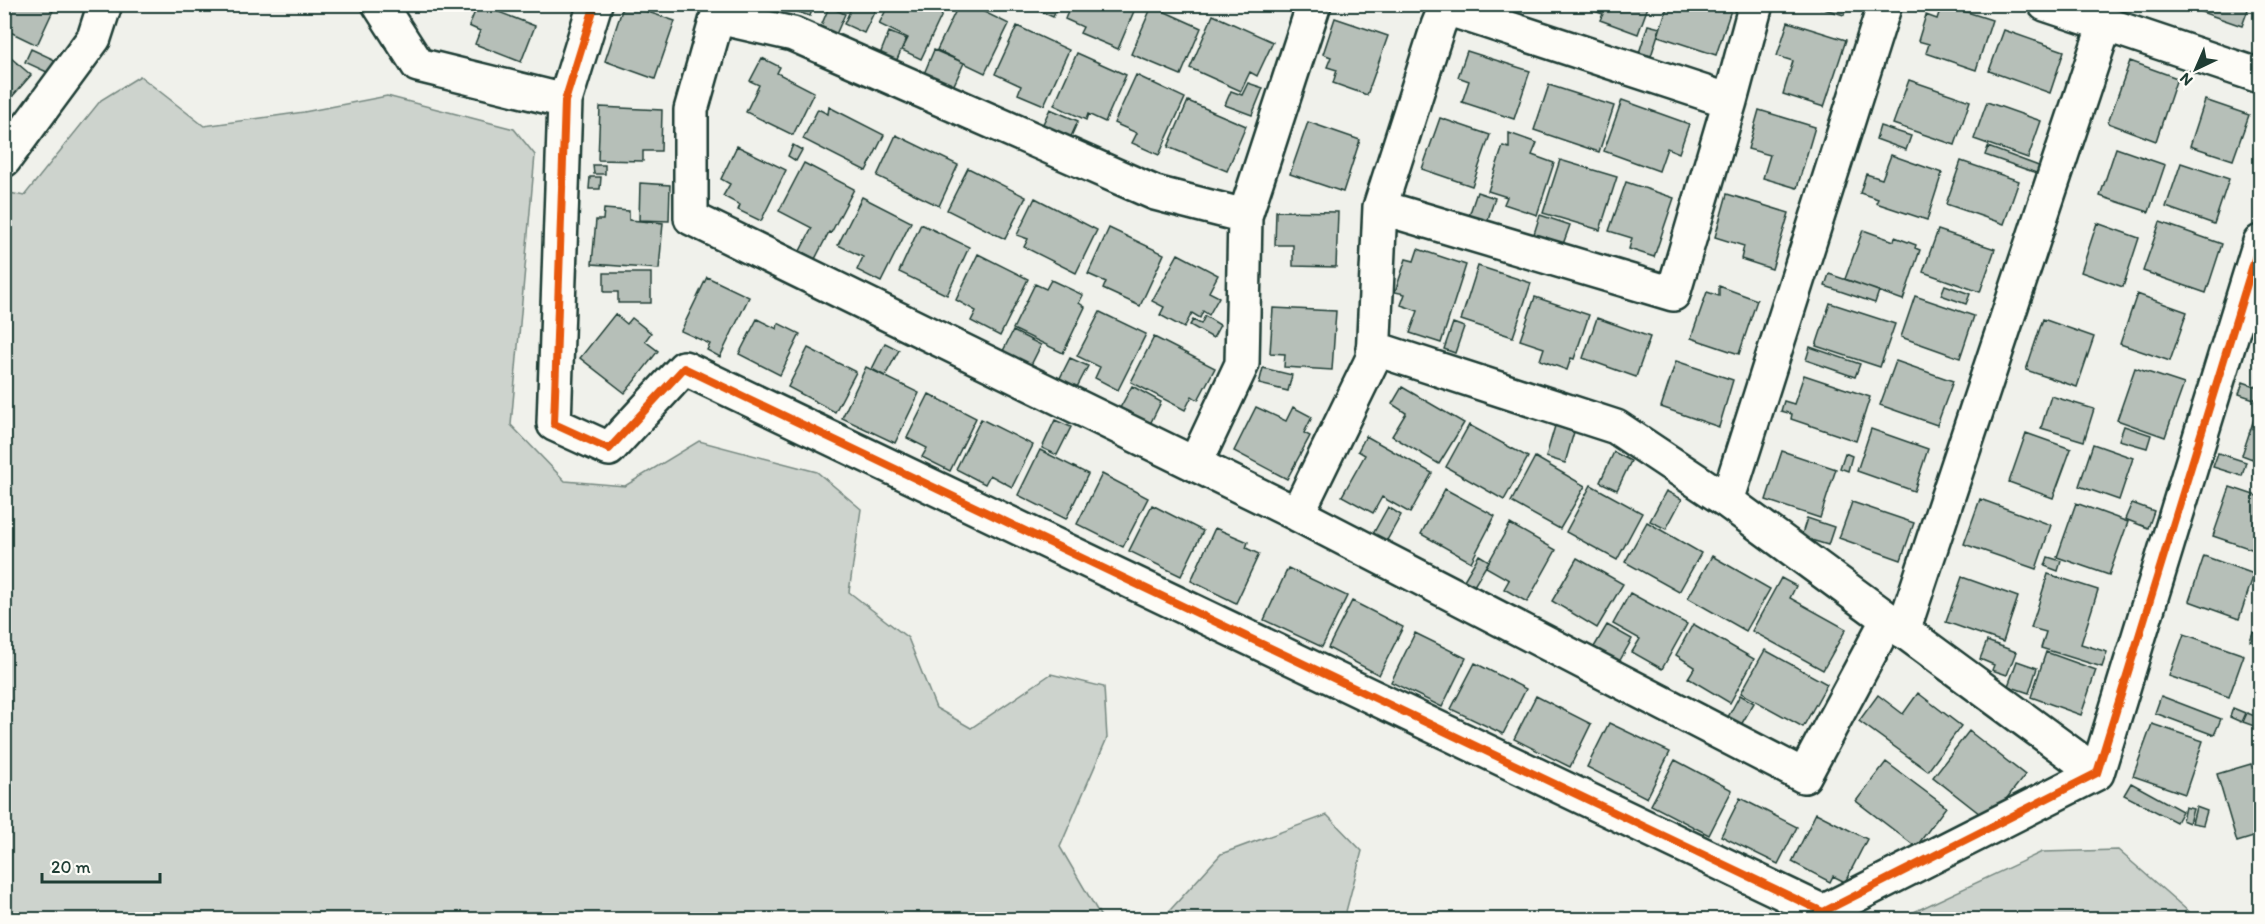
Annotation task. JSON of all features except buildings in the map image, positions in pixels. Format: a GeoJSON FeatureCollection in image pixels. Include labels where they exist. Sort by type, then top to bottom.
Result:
{"type":"FeatureCollection","features":[{"type":"Feature","properties":{"kind":"street"},"geometry":{"type":"LineString","coordinates":[[4,160],[94,38],[105,4]]}},
{"type":"Feature","properties":{"kind":"street"},"geometry":{"type":"LineString","coordinates":[[379,4],[418,65],[565,101]]}},
{"type":"Feature","properties":{"kind":"street"},"geometry":{"type":"LineString","coordinates":[[595,4],[565,101],[554,424],[609,449],[684,368],[1823,912],[2097,773],[2260,242]]}},
{"type":"Feature","properties":{"kind":"street"},"geometry":{"type":"LineString","coordinates":[[1380,207],[1673,294],[1756,4]]}},
{"type":"Feature","properties":{"kind":"street"},"geometry":{"type":"LineString","coordinates":[[1727,501],[1885,4]]}},
{"type":"Feature","properties":{"kind":"street"},"geometry":{"type":"LineString","coordinates":[[2045,4],[2260,76]]}},
{"type":"Feature","properties":{"kind":"street"},"geometry":{"type":"LineString","coordinates":[[1196,464],[1242,364],[1245,216],[1313,5]]}},
{"type":"Feature","properties":{"kind":"street"},"geometry":{"type":"LineString","coordinates":[[1297,514],[1373,358],[1380,207],[1446,6],[1730,101]]}},
{"type":"Feature","properties":{"kind":"street"},"geometry":{"type":"LineString","coordinates":[[1245,216],[1155,193],[793,34],[720,11],[691,110],[691,218],[1297,514],[1804,776],[1896,625],[2105,24]]}},
{"type":"Feature","properties":{"kind":"street"},"geometry":{"type":"LineString","coordinates":[[1372,348],[1616,427],[1727,501],[2097,773]]}},
{"type":"Feature","properties":{"kind":"shaded area"},"geometry":{"type":"Polygon","coordinates":[[[140,76],[204,126],[304,112],[387,96],[514,129],[535,155],[511,425],[565,481],[625,486],[699,441],[817,472],[861,509],[849,592],[908,638],[936,708],[971,728],[1051,674],[1104,687],[1107,738],[1060,847],[1101,917],[1129,919],[5,919],[5,192],[24,196],[101,100],[140,76]]]}},
{"type":"Feature","properties":{"kind":"shaded area"},"geometry":{"type":"Polygon","coordinates":[[[1327,815],[1362,851],[1344,919],[1162,919],[1221,854],[1327,815]]]}},
{"type":"Feature","properties":{"kind":"shaded area"},"geometry":{"type":"Polygon","coordinates":[[[2118,850],[2197,919],[1899,919],[2042,852],[2118,850]]]}},
{"type":"Feature","properties":{"kind":"cycle path"},"geometry":{"type":"LineString","coordinates":[[595,4],[565,101],[554,424],[609,449],[684,368],[1823,912],[2097,773],[2260,242]]}}]}
